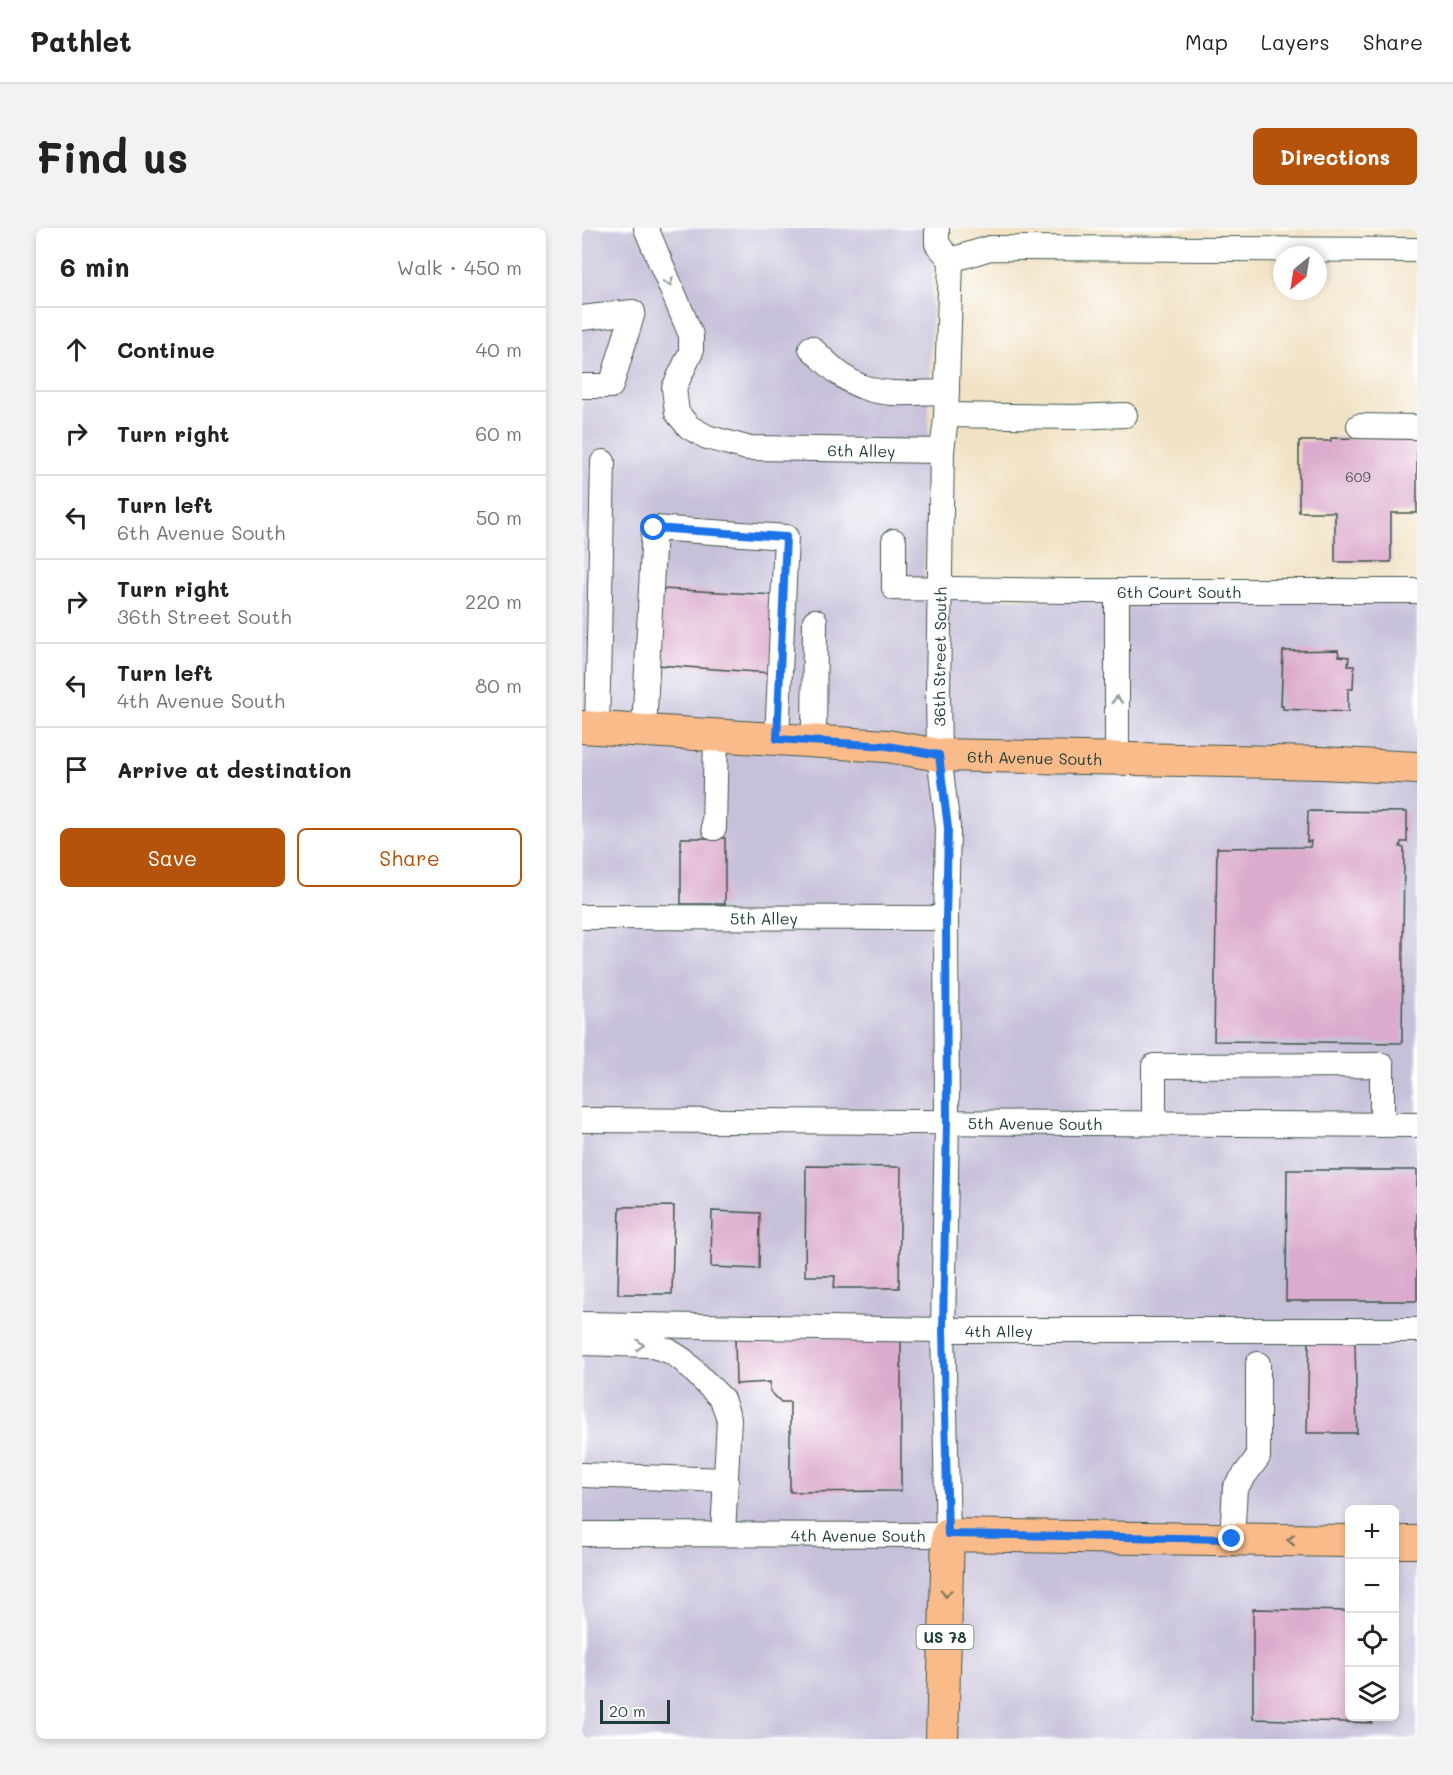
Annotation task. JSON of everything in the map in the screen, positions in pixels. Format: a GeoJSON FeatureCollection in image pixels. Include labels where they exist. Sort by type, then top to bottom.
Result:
{"type":"FeatureCollection","features":[{"type":"Feature","properties":{"kind":"main road","name":"6th Avenue South"},"geometry":{"type":"LineString","coordinates":[[589,728],[887,746],[939,755],[1321,763],[1417,768]]}},
{"type":"Feature","properties":{"kind":"main road","name":"4th Avenue South"},"geometry":{"type":"LineString","coordinates":[[948,1534],[1345,1541]]}},
{"type":"Feature","properties":{"kind":"main road","name":"36th Street South"},"geometry":{"type":"LineString","coordinates":[[942,1739],[948,1534]]}},
{"type":"Feature","properties":{"kind":"main road"},"geometry":{"type":"LineString","coordinates":[[1399,1542],[1417,1542]]}},
{"type":"Feature","properties":{"kind":"street","name":"6th Alley"},"geometry":{"type":"LineString","coordinates":[[646,228],[691,335],[691,352],[674,388],[677,413],[689,427],[707,437],[747,448],[942,451]]}},
{"type":"Feature","properties":{"kind":"street"},"geometry":{"type":"LineString","coordinates":[[937,228],[937,244],[951,260],[990,248],[1064,238],[1417,250]]}},
{"type":"Feature","properties":{"kind":"street","name":"36th Street South"},"geometry":{"type":"LineString","coordinates":[[948,1534],[943,1330],[947,1121],[948,828],[939,755],[942,451],[951,260]]}},
{"type":"Feature","properties":{"kind":"street"},"geometry":{"type":"LineString","coordinates":[[582,318],[633,312],[611,386],[582,386]]}},
{"type":"Feature","properties":{"kind":"street"},"geometry":{"type":"LineString","coordinates":[[811,348],[835,370],[860,387],[875,391],[946,403],[1074,417],[1125,415]]}},
{"type":"Feature","properties":{"kind":"street"},"geometry":{"type":"LineString","coordinates":[[1359,426],[1417,427]]}},
{"type":"Feature","properties":{"kind":"street"},"geometry":{"type":"LineString","coordinates":[[589,728],[603,462]]}},
{"type":"Feature","properties":{"kind":"street"},"geometry":{"type":"LineString","coordinates":[[644,731],[654,528],[786,537],[777,739]]}},
{"type":"Feature","properties":{"kind":"street","name":"6th Court South"},"geometry":{"type":"LineString","coordinates":[[894,541],[894,588],[1417,591]]}},
{"type":"Feature","properties":{"kind":"street"},"geometry":{"type":"LineString","coordinates":[[1117,591],[1117,759]]}},
{"type":"Feature","properties":{"kind":"street"},"geometry":{"type":"LineString","coordinates":[[814,742],[815,621]]}},
{"type":"Feature","properties":{"kind":"street"},"geometry":{"type":"LineString","coordinates":[[714,828],[716,735]]}},
{"type":"Feature","properties":{"kind":"street","name":"5th Alley"},"geometry":{"type":"LineString","coordinates":[[582,917],[946,918]]}},
{"type":"Feature","properties":{"kind":"street"},"geometry":{"type":"LineString","coordinates":[[1154,1123],[1154,1066],[1382,1065],[1382,1125]]}},
{"type":"Feature","properties":{"kind":"street","name":"5th Avenue South"},"geometry":{"type":"LineString","coordinates":[[582,1120],[1417,1125]]}},
{"type":"Feature","properties":{"kind":"street","name":"4th Alley"},"geometry":{"type":"LineString","coordinates":[[582,1324],[943,1330],[1417,1330]]}},
{"type":"Feature","properties":{"kind":"street"},"geometry":{"type":"LineString","coordinates":[[582,1343],[650,1345],[669,1351],[683,1360],[722,1399],[729,1419],[723,1534]]}},
{"type":"Feature","properties":{"kind":"street"},"geometry":{"type":"LineString","coordinates":[[1232,1539],[1235,1488],[1258,1457],[1258,1364]]}},
{"type":"Feature","properties":{"kind":"street"},"geometry":{"type":"LineString","coordinates":[[582,1475],[726,1480]]}},
{"type":"Feature","properties":{"kind":"street","name":"4th Avenue South"},"geometry":{"type":"LineString","coordinates":[[582,1534],[948,1534]]}},
{"type":"Feature","properties":{"kind":"shaded area"},"geometry":{"type":"Polygon","coordinates":[[[582,228],[934,228],[924,598],[1417,601],[1417,1739],[582,1739],[582,228]]]}},
{"type":"Feature","properties":{"kind":"building"},"geometry":{"type":"Polygon","coordinates":[[[1331,438],[1417,439],[1417,513],[1391,513],[1391,562],[1335,562],[1335,512],[1299,512],[1299,441],[1331,441],[1331,438]]]}},
{"type":"Feature","properties":{"kind":"building"},"geometry":{"type":"Polygon","coordinates":[[[662,589],[775,595],[771,673],[658,665],[662,589]]]}},
{"type":"Feature","properties":{"kind":"building"},"geometry":{"type":"Polygon","coordinates":[[[1338,650],[1339,656],[1349,657],[1348,666],[1354,666],[1353,689],[1348,689],[1348,712],[1283,709],[1281,706],[1283,651],[1338,650]]]}},
{"type":"Feature","properties":{"kind":"building"},"geometry":{"type":"Polygon","coordinates":[[[1308,811],[1407,812],[1407,842],[1401,842],[1400,847],[1404,848],[1402,1043],[1214,1041],[1217,848],[1310,847],[1311,841],[1307,842],[1308,811]]]}},
{"type":"Feature","properties":{"kind":"building"},"geometry":{"type":"Polygon","coordinates":[[[681,838],[725,838],[725,904],[681,904],[681,838]]]}},
{"type":"Feature","properties":{"kind":"building"},"geometry":{"type":"Polygon","coordinates":[[[806,1166],[901,1167],[899,1288],[834,1288],[835,1276],[805,1276],[806,1166]]]}},
{"type":"Feature","properties":{"kind":"building"},"geometry":{"type":"Polygon","coordinates":[[[1287,1170],[1417,1170],[1417,1301],[1286,1301],[1287,1170]]]}},
{"type":"Feature","properties":{"kind":"building"},"geometry":{"type":"Polygon","coordinates":[[[674,1206],[672,1294],[618,1294],[620,1207],[674,1206]]]}},
{"type":"Feature","properties":{"kind":"building"},"geometry":{"type":"Polygon","coordinates":[[[712,1211],[760,1213],[759,1269],[711,1267],[712,1211]]]}},
{"type":"Feature","properties":{"kind":"building"},"geometry":{"type":"Polygon","coordinates":[[[735,1337],[901,1339],[901,1491],[790,1492],[790,1402],[781,1402],[770,1391],[770,1382],[736,1384],[735,1337]]]}},
{"type":"Feature","properties":{"kind":"building"},"geometry":{"type":"Polygon","coordinates":[[[1309,1341],[1355,1343],[1357,1433],[1307,1433],[1309,1341]]]}},
{"type":"Feature","properties":{"kind":"building"},"geometry":{"type":"Polygon","coordinates":[[[1253,1609],[1345,1611],[1345,1721],[1372,1721],[1372,1723],[1253,1719],[1253,1609]]]}},
{"type":"Feature","properties":{"kind":"route"},"geometry":{"type":"LineString","coordinates":[[654,528],[786,537],[777,739],[887,746],[939,755],[948,828],[947,1121],[943,1330],[948,1534],[1232,1539]]}}]}
